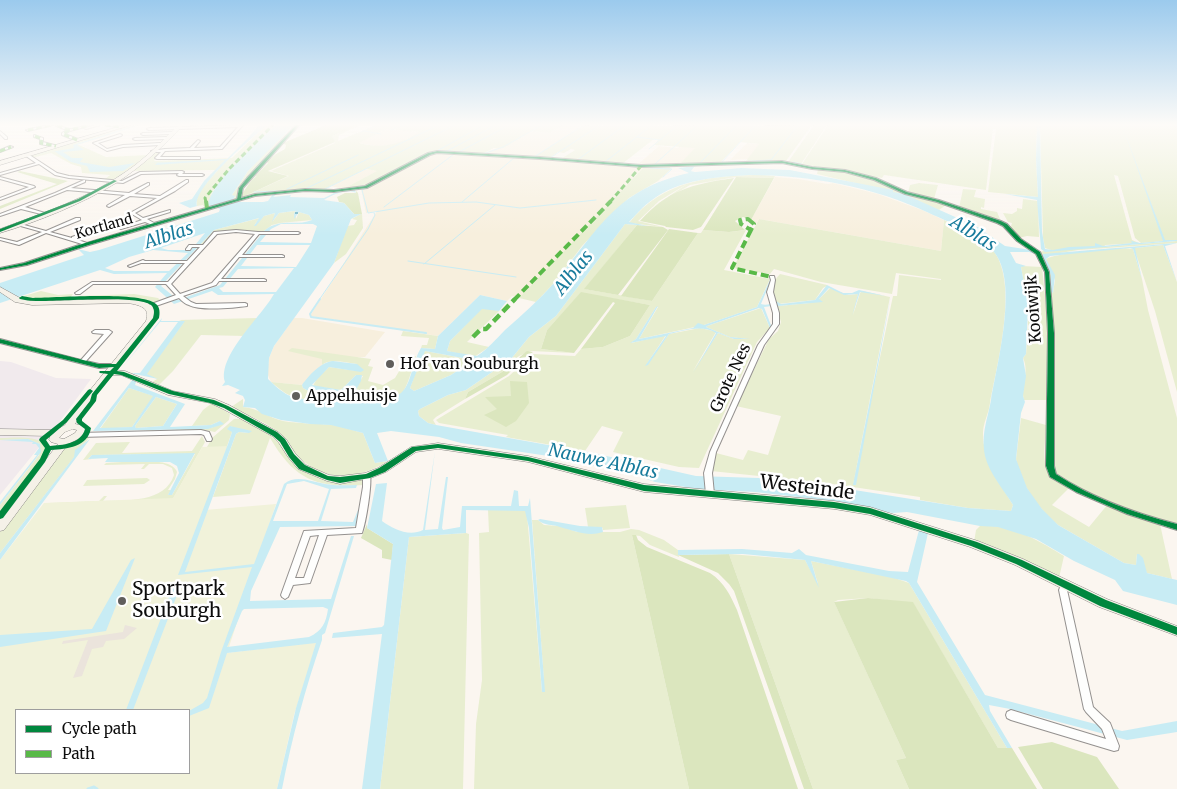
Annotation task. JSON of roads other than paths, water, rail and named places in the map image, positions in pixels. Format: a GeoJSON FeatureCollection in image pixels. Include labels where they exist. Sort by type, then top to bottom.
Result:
{"type":"FeatureCollection","features":[{"type":"Feature","properties":{"kind":"street"},"geometry":{"type":"LineString","coordinates":[[0,231],[96,192],[130,172],[142,162]]}},
{"type":"Feature","properties":{"kind":"street"},"geometry":{"type":"LineString","coordinates":[[236,200],[248,179],[264,162]]}},
{"type":"Feature","properties":{"kind":"street","name":"Kooiwijk"},"geometry":{"type":"LineString","coordinates":[[236,200],[261,194],[362,188],[414,162]]}},
{"type":"Feature","properties":{"kind":"street","name":"Kooiwijk"},"geometry":{"type":"LineString","coordinates":[[588,162],[640,166],[747,162]]}},
{"type":"Feature","properties":{"kind":"street","name":"Kooiwijk"},"geometry":{"type":"LineString","coordinates":[[774,162],[845,171],[875,179],[902,192],[938,201],[999,222],[1038,254],[1047,272],[1050,311],[1050,466],[1053,475],[1077,489],[1146,517],[1177,527]]}},
{"type":"Feature","properties":{"kind":"street"},"geometry":{"type":"LineString","coordinates":[[0,176],[39,163],[59,176],[124,182],[144,173],[182,172],[179,175],[202,175]]}},
{"type":"Feature","properties":{"kind":"street"},"geometry":{"type":"LineString","coordinates":[[0,176],[33,187],[0,199]]}},
{"type":"Feature","properties":{"kind":"street"},"geometry":{"type":"LineString","coordinates":[[69,177],[64,179],[103,182],[106,180]]}},
{"type":"Feature","properties":{"kind":"street"},"geometry":{"type":"LineString","coordinates":[[0,183],[8,180]]}},
{"type":"Feature","properties":{"kind":"street"},"geometry":{"type":"LineString","coordinates":[[0,215],[84,181]]}},
{"type":"Feature","properties":{"kind":"street"},"geometry":{"type":"LineString","coordinates":[[154,225],[132,213],[187,181]]}},
{"type":"Feature","properties":{"kind":"street"},"geometry":{"type":"LineString","coordinates":[[109,206],[148,184]]}},
{"type":"Feature","properties":{"kind":"street"},"geometry":{"type":"LineString","coordinates":[[66,189],[160,197]]}},
{"type":"Feature","properties":{"kind":"street"},"geometry":{"type":"LineString","coordinates":[[0,194],[7,197]]}},
{"type":"Feature","properties":{"kind":"street","name":"Kortland"},"geometry":{"type":"LineString","coordinates":[[0,270],[236,200]]}},
{"type":"Feature","properties":{"kind":"street"},"geometry":{"type":"LineString","coordinates":[[162,207],[176,214]]}},
{"type":"Feature","properties":{"kind":"street"},"geometry":{"type":"LineString","coordinates":[[20,208],[44,214]]}},
{"type":"Feature","properties":{"kind":"street"},"geometry":{"type":"LineString","coordinates":[[121,228],[169,211]]}},
{"type":"Feature","properties":{"kind":"street"},"geometry":{"type":"LineString","coordinates":[[0,239],[19,244],[78,219]]}},
{"type":"Feature","properties":{"kind":"street"},"geometry":{"type":"LineString","coordinates":[[19,224],[74,238],[87,244]]}},
{"type":"Feature","properties":{"kind":"street"},"geometry":{"type":"LineString","coordinates":[[74,238],[103,227]]}},
{"type":"Feature","properties":{"kind":"street"},"geometry":{"type":"LineString","coordinates":[[167,283],[216,233],[236,231],[298,233]]}},
{"type":"Feature","properties":{"kind":"street"},"geometry":{"type":"LineString","coordinates":[[0,289],[18,300],[32,303],[133,301],[148,307],[181,298],[220,280],[258,233]]}},
{"type":"Feature","properties":{"kind":"street"},"geometry":{"type":"LineString","coordinates":[[188,249],[193,246],[203,246]]}},
{"type":"Feature","properties":{"kind":"street"},"geometry":{"type":"LineString","coordinates":[[241,256],[282,256]]}},
{"type":"Feature","properties":{"kind":"street"},"geometry":{"type":"LineString","coordinates":[[130,266],[147,259]]}},
{"type":"Feature","properties":{"kind":"street"},"geometry":{"type":"LineString","coordinates":[[140,262],[186,262]]}},
{"type":"Feature","properties":{"kind":"street","name":"Grote Nes"},"geometry":{"type":"LineString","coordinates":[[710,493],[708,475],[713,452],[761,345],[774,328],[776,319],[770,292],[774,280],[772,277]]}},
{"type":"Feature","properties":{"kind":"street"},"geometry":{"type":"LineString","coordinates":[[78,294],[98,280]]}},
{"type":"Feature","properties":{"kind":"street"},"geometry":{"type":"LineString","coordinates":[[220,280],[265,280]]}},
{"type":"Feature","properties":{"kind":"street"},"geometry":{"type":"LineString","coordinates":[[92,283],[167,283],[181,298],[193,306],[244,305]]}},
{"type":"Feature","properties":{"kind":"street"},"geometry":{"type":"LineString","coordinates":[[69,427],[78,412],[150,321],[152,315],[148,307]]}},
{"type":"Feature","properties":{"kind":"street"},"geometry":{"type":"LineString","coordinates":[[83,361],[109,332],[95,332]]}},
{"type":"Feature","properties":{"kind":"street"},"geometry":{"type":"LineString","coordinates":[[0,341],[83,361],[111,369],[171,392],[212,401],[275,434],[283,441],[291,455],[302,467],[316,474],[340,480],[367,476],[359,531],[307,533],[285,595]]}},
{"type":"Feature","properties":{"kind":"street"},"geometry":{"type":"LineString","coordinates":[[0,432],[57,432],[69,427],[81,427],[82,431],[79,435]]}},
{"type":"Feature","properties":{"kind":"street"},"geometry":{"type":"LineString","coordinates":[[57,432],[54,440],[65,442]]}},
{"type":"Feature","properties":{"kind":"street"},"geometry":{"type":"LineString","coordinates":[[0,527],[65,442],[79,435],[97,436],[95,440],[198,436],[201,432],[207,434],[209,438]]}},
{"type":"Feature","properties":{"kind":"street","name":"Westeinde"},"geometry":{"type":"LineString","coordinates":[[367,476],[382,470],[414,449],[438,446],[470,449],[528,459],[644,488],[756,496],[834,505],[870,512],[974,544],[1019,562],[1103,603],[1177,631]]}},
{"type":"Feature","properties":{"kind":"street"},"geometry":{"type":"LineString","coordinates":[[290,582],[307,581],[324,533]]}},
{"type":"Feature","properties":{"kind":"street"},"geometry":{"type":"LineString","coordinates":[[1011,715],[1114,746],[1106,726],[1090,709],[1068,615],[1063,590],[1065,584]]}},
{"type":"Feature","properties":{"kind":"water"},"geometry":{"type":"Polygon","coordinates":[[[71,162],[109,167],[135,163],[123,171],[90,172],[87,166],[71,162]]]}},
{"type":"Feature","properties":{"kind":"water"},"geometry":{"type":"Polygon","coordinates":[[[200,162],[155,165],[157,163],[151,163],[200,162]]]}},
{"type":"Feature","properties":{"kind":"water"},"geometry":{"type":"Polygon","coordinates":[[[223,162],[226,162],[204,188],[198,198],[197,206],[190,208],[179,203],[192,199],[204,181],[223,162]]]}},
{"type":"Feature","properties":{"kind":"water"},"geometry":{"type":"Polygon","coordinates":[[[257,162],[248,171],[232,195],[235,196],[232,202],[263,202],[268,201],[273,194],[277,194],[273,197],[291,195],[290,197],[324,198],[334,193],[330,192],[355,190],[356,193],[340,193],[324,200],[344,203],[354,214],[361,214],[351,219],[334,263],[274,346],[269,358],[268,379],[288,395],[311,400],[346,402],[380,400],[401,393],[407,384],[421,348],[435,349],[438,336],[480,295],[507,301],[499,311],[482,309],[450,341],[447,351],[477,356],[554,283],[611,214],[643,189],[664,180],[689,173],[678,168],[695,166],[691,171],[695,172],[741,168],[790,170],[893,190],[893,192],[904,194],[982,229],[1005,246],[1031,250],[1035,254],[1029,252],[1010,252],[1016,263],[1026,266],[1021,267],[1025,289],[1033,290],[1035,293],[1026,292],[1028,307],[1026,354],[1023,358],[1026,376],[1023,396],[1025,402],[1021,413],[1016,459],[1027,488],[1042,509],[1058,525],[1124,563],[1136,565],[1137,554],[1139,554],[1143,558],[1147,573],[1177,580],[1177,605],[1123,591],[1115,580],[1074,561],[1036,539],[998,527],[980,526],[907,512],[893,513],[842,502],[755,492],[698,489],[655,482],[615,468],[587,465],[562,458],[461,443],[439,437],[391,431],[377,433],[388,461],[375,463],[363,433],[331,425],[281,420],[262,414],[255,408],[243,407],[245,400],[243,396],[235,393],[240,390],[228,385],[222,386],[225,382],[224,372],[234,349],[274,294],[218,295],[212,291],[174,304],[155,287],[167,273],[114,274],[100,270],[0,303],[0,283],[84,255],[78,249],[90,252],[99,250],[219,212],[220,209],[208,205],[211,196],[236,163],[257,162]],[[749,175],[686,183],[663,193],[649,202],[629,222],[648,226],[625,224],[556,316],[529,337],[511,359],[466,390],[448,395],[420,409],[418,411],[419,416],[428,423],[436,425],[593,453],[696,476],[759,478],[829,486],[968,508],[1011,511],[1013,505],[990,469],[984,448],[985,428],[1001,345],[1006,303],[1005,283],[1001,265],[994,252],[980,239],[955,225],[886,196],[818,180],[749,175]],[[294,211],[279,213],[272,222],[275,213],[264,216],[256,226],[254,226],[259,218],[214,230],[161,286],[178,300],[220,285],[264,231],[276,224],[300,223],[312,220],[309,215],[299,212],[294,219],[294,213],[296,212],[294,211]],[[281,224],[271,229],[260,242],[311,243],[317,226],[313,224],[281,224]],[[205,233],[161,248],[168,250],[191,250],[205,233]],[[257,245],[241,266],[296,267],[310,245],[257,245]],[[153,250],[129,257],[105,268],[114,271],[169,271],[188,253],[153,250]],[[294,268],[238,269],[223,287],[219,288],[223,292],[276,292],[294,268]],[[425,351],[410,388],[414,391],[451,375],[472,361],[425,351]]]}},
{"type":"Feature","properties":{"kind":"water"},"geometry":{"type":"Polygon","coordinates":[[[1036,162],[1041,162],[1042,232],[1045,249],[1095,246],[1095,243],[1103,246],[1132,243],[1131,241],[1140,243],[1163,241],[1136,162],[1165,240],[1177,241],[1045,252],[1041,249],[1037,200],[1005,194],[1038,197],[1036,162]]]}},
{"type":"Feature","properties":{"kind":"water"},"geometry":{"type":"Polygon","coordinates":[[[1177,243],[1165,246],[1177,282],[1163,245],[1135,248],[1142,279],[1133,249],[1130,248],[1050,256],[1046,259],[1055,275],[1053,293],[1050,291],[1051,275],[1042,257],[1043,254],[1177,243]]]}},
{"type":"Feature","properties":{"kind":"water"},"geometry":{"type":"Polygon","coordinates":[[[770,280],[761,304],[765,305],[776,301],[781,304],[815,300],[827,285],[843,293],[852,293],[859,290],[886,296],[860,292],[852,316],[858,294],[844,295],[829,288],[819,299],[823,302],[778,306],[778,309],[772,306],[764,307],[772,328],[768,332],[770,328],[762,309],[759,308],[707,326],[730,337],[750,339],[734,339],[718,333],[693,373],[716,333],[710,330],[698,329],[669,334],[648,365],[645,366],[666,336],[630,343],[636,339],[658,306],[639,339],[693,328],[698,323],[704,325],[757,307],[770,280]]]}},
{"type":"Feature","properties":{"kind":"water"},"geometry":{"type":"Polygon","coordinates":[[[891,295],[856,485],[853,485],[891,295]]]}},
{"type":"Feature","properties":{"kind":"water"},"geometry":{"type":"Polygon","coordinates":[[[162,318],[161,321],[185,321],[147,374],[158,379],[130,373],[140,373],[178,322],[160,322],[121,369],[162,318]]]}},
{"type":"Feature","properties":{"kind":"water"},"geometry":{"type":"Polygon","coordinates":[[[333,361],[357,364],[364,370],[361,372],[329,367],[312,385],[341,390],[356,375],[362,375],[361,381],[352,397],[316,395],[303,388],[302,385],[308,377],[324,364],[333,361]]]}},
{"type":"Feature","properties":{"kind":"water"},"geometry":{"type":"Polygon","coordinates":[[[133,379],[136,382],[135,385],[185,404],[170,427],[211,425],[220,421],[224,424],[208,429],[93,431],[133,379]],[[129,388],[100,428],[132,427],[153,396],[129,388]],[[156,397],[135,426],[136,428],[163,426],[177,404],[156,397]]]}},
{"type":"Feature","properties":{"kind":"water"},"geometry":{"type":"Polygon","coordinates":[[[230,426],[252,431],[236,434],[185,572],[254,564],[284,484],[289,481],[299,479],[329,485],[357,485],[356,488],[331,489],[321,521],[353,522],[358,510],[360,510],[356,526],[280,527],[251,591],[250,601],[331,599],[351,536],[354,536],[325,633],[322,635],[295,732],[282,789],[277,789],[296,708],[316,643],[227,653],[209,708],[190,716],[190,710],[203,703],[207,698],[221,652],[252,567],[178,575],[232,432],[227,429],[230,426]],[[304,481],[287,484],[273,521],[318,521],[329,489],[304,481]],[[323,607],[244,609],[227,647],[309,637],[317,632],[325,622],[328,609],[323,607]]]}},
{"type":"Feature","properties":{"kind":"water"},"geometry":{"type":"Polygon","coordinates":[[[28,439],[40,444],[41,452],[0,505],[0,502],[37,455],[34,455],[39,448],[36,444],[32,444],[33,442],[0,440],[28,439]]]}},
{"type":"Feature","properties":{"kind":"water"},"geometry":{"type":"Polygon","coordinates":[[[90,439],[0,560],[0,553],[74,457],[75,450],[90,439]]]}},
{"type":"Feature","properties":{"kind":"water"},"geometry":{"type":"Polygon","coordinates":[[[435,451],[425,530],[438,529],[446,477],[448,477],[443,530],[460,527],[462,506],[511,506],[514,490],[518,491],[519,506],[528,506],[530,498],[545,692],[542,692],[529,528],[525,511],[466,510],[466,533],[409,537],[380,789],[362,789],[382,634],[332,638],[333,633],[382,627],[384,625],[393,544],[367,528],[376,484],[387,483],[382,521],[391,527],[407,532],[412,533],[423,530],[435,451]]]}},
{"type":"Feature","properties":{"kind":"water"},"geometry":{"type":"Polygon","coordinates":[[[195,453],[172,495],[168,495],[179,473],[177,466],[170,462],[105,462],[108,458],[88,459],[92,455],[195,453]]]}},
{"type":"Feature","properties":{"kind":"water"},"geometry":{"type":"Polygon","coordinates":[[[538,520],[580,526],[602,527],[603,532],[582,533],[543,523],[538,520]]]}},
{"type":"Feature","properties":{"kind":"water"},"geometry":{"type":"Polygon","coordinates":[[[919,530],[928,533],[917,582],[985,695],[1122,731],[1177,721],[1177,732],[1127,740],[989,705],[990,711],[1012,748],[1007,748],[909,583],[906,581],[811,561],[819,588],[805,560],[743,554],[678,555],[678,550],[742,549],[792,553],[799,549],[806,555],[889,571],[908,572],[919,530]]]}},
{"type":"Feature","properties":{"kind":"water"},"geometry":{"type":"Polygon","coordinates":[[[135,558],[106,631],[0,647],[0,635],[92,629],[131,560],[135,558]]]}},
{"type":"Feature","properties":{"kind":"water"},"geometry":{"type":"Polygon","coordinates":[[[177,581],[182,582],[133,709],[126,709],[174,584],[177,581]]]}},
{"type":"Feature","properties":{"kind":"waterway"},"geometry":{"type":"LineString","coordinates":[[287,189],[344,162]]}},
{"type":"Feature","properties":{"kind":"waterway"},"geometry":{"type":"LineString","coordinates":[[285,191],[305,189],[362,162]]}},
{"type":"Feature","properties":{"kind":"waterway"},"geometry":{"type":"LineString","coordinates":[[325,189],[380,162]]}},
{"type":"Feature","properties":{"kind":"waterway"},"geometry":{"type":"LineString","coordinates":[[384,207],[444,162]]}},
{"type":"Feature","properties":{"kind":"waterway"},"geometry":{"type":"LineString","coordinates":[[462,202],[509,162]]}},
{"type":"Feature","properties":{"kind":"waterway"},"geometry":{"type":"LineString","coordinates":[[577,162],[589,163]]}},
{"type":"Feature","properties":{"kind":"waterway"},"geometry":{"type":"LineString","coordinates":[[598,162],[621,163]]}},
{"type":"Feature","properties":{"kind":"waterway"},"geometry":{"type":"LineString","coordinates":[[654,165],[657,162]]}},
{"type":"Feature","properties":{"kind":"waterway"},"geometry":{"type":"LineString","coordinates":[[721,163],[737,162]]}},
{"type":"Feature","properties":{"kind":"waterway"},"geometry":{"type":"LineString","coordinates":[[793,162],[802,164]]}},
{"type":"Feature","properties":{"kind":"waterway"},"geometry":{"type":"LineString","coordinates":[[414,163],[362,190],[368,213],[429,203],[476,202],[520,208],[596,200]]}},
{"type":"Feature","properties":{"kind":"waterway"},"geometry":{"type":"LineString","coordinates":[[715,163],[721,163]]}},
{"type":"Feature","properties":{"kind":"waterway"},"geometry":{"type":"LineString","coordinates":[[623,165],[636,167]]}},
{"type":"Feature","properties":{"kind":"waterway"},"geometry":{"type":"LineString","coordinates":[[650,168],[672,169],[663,177]]}},
{"type":"Feature","properties":{"kind":"waterway"},"geometry":{"type":"LineString","coordinates":[[254,192],[277,191]]}},
{"type":"Feature","properties":{"kind":"waterway"},"geometry":{"type":"LineString","coordinates":[[425,263],[495,205]]}},
{"type":"Feature","properties":{"kind":"waterway"},"geometry":{"type":"LineString","coordinates":[[319,300],[368,229],[375,215],[374,213]]}},
{"type":"Feature","properties":{"kind":"waterway"},"geometry":{"type":"LineString","coordinates":[[408,261],[425,263]]}},
{"type":"Feature","properties":{"kind":"waterway"},"geometry":{"type":"LineString","coordinates":[[425,263],[516,277]]}},
{"type":"Feature","properties":{"kind":"waterway"},"geometry":{"type":"LineString","coordinates":[[320,299],[310,314],[311,317],[426,333]]}},
{"type":"Feature","properties":{"kind":"waterway"},"geometry":{"type":"LineString","coordinates":[[88,789],[94,787],[97,789]]}},
{"type":"Feature","properties":{"kind":"place","name":"Hof van Souburgh"},"geometry":{"type":"Point","coordinates":[390,364]}},
{"type":"Feature","properties":{"kind":"place","name":"Appelhuisje"},"geometry":{"type":"Point","coordinates":[296,396]}},
{"type":"Feature","properties":{"kind":"place","name":"Sportpark Souburgh"},"geometry":{"type":"Point","coordinates":[122,601]}},
{"type":"Feature","properties":{"kind":"water label","name":"Alblas"},"geometry":{"type":"Point","coordinates":[973,234]}},
{"type":"Feature","properties":{"kind":"water label","name":"Alblas"},"geometry":{"type":"Point","coordinates":[169,236]}},
{"type":"Feature","properties":{"kind":"water label","name":"Alblas"},"geometry":{"type":"Point","coordinates":[574,273]}},
{"type":"Feature","properties":{"kind":"water label","name":"Nauwe Alblas"},"geometry":{"type":"Point","coordinates":[603,462]}}]}
